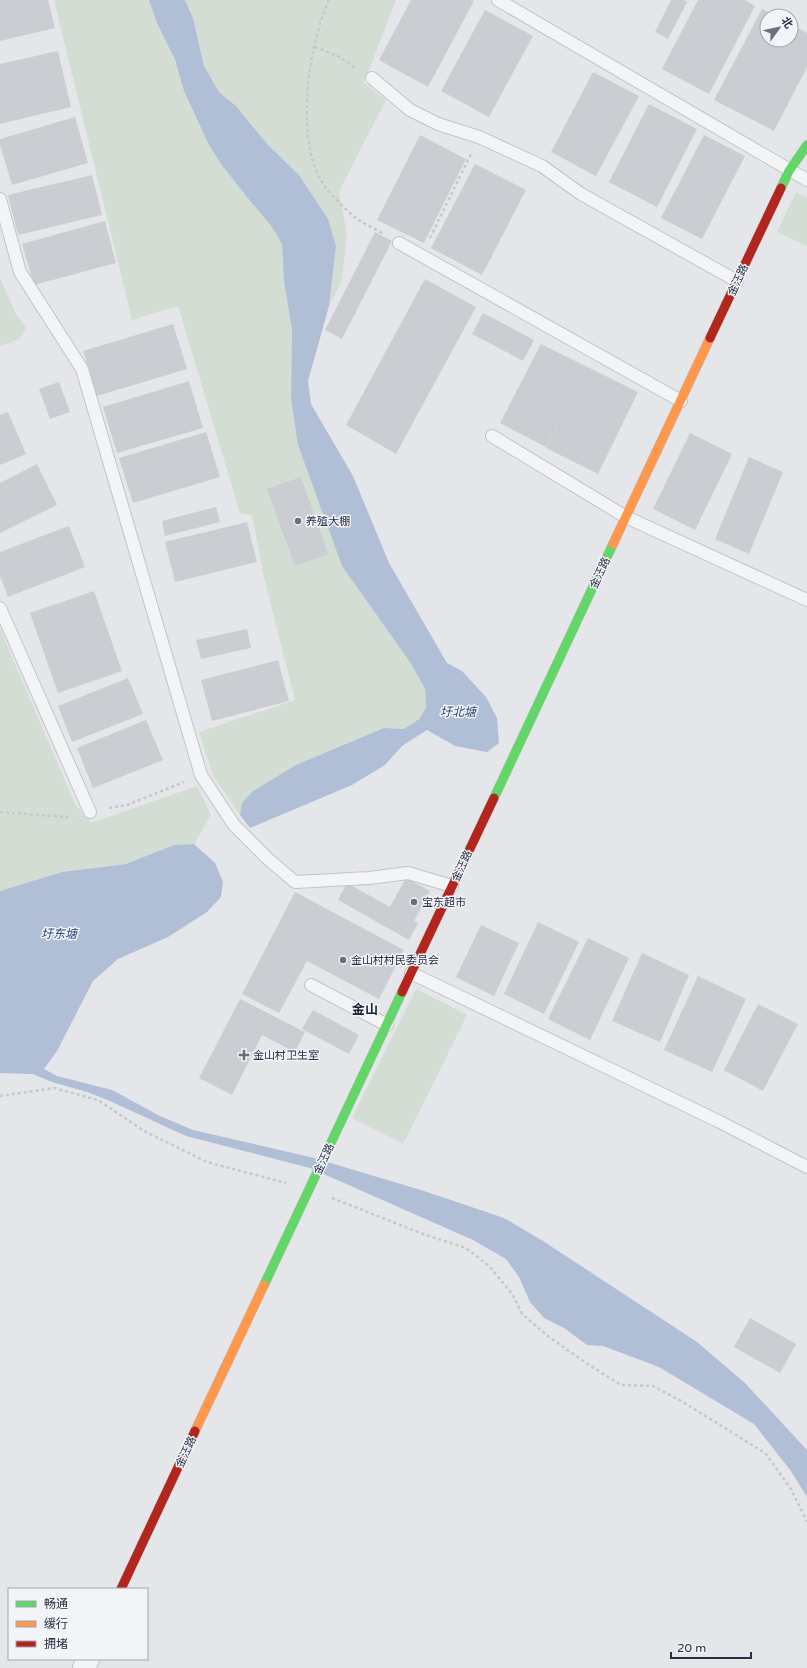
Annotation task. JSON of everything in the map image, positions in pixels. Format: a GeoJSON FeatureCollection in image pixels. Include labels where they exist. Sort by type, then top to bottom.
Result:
{"type":"FeatureCollection","features":[{"type":"Feature","properties":{"kind":"street","name":"金汪路"},"geometry":{"type":"LineString","coordinates":[[121,1588],[789,171],[807,145]]}},
{"type":"Feature","properties":{"kind":"lane"},"geometry":{"type":"LineString","coordinates":[[498,0],[789,171],[807,180]]}},
{"type":"Feature","properties":{"kind":"lane"},"geometry":{"type":"LineString","coordinates":[[372,78],[410,110],[438,124],[479,137],[542,166],[581,194],[737,281]]}},
{"type":"Feature","properties":{"kind":"lane"},"geometry":{"type":"LineString","coordinates":[[0,199],[20,272],[82,369],[201,775],[234,825],[268,859],[295,882],[369,878],[408,873],[452,886]]}},
{"type":"Feature","properties":{"kind":"lane"},"geometry":{"type":"LineString","coordinates":[[399,243],[681,401]]}},
{"type":"Feature","properties":{"kind":"lane"},"geometry":{"type":"LineString","coordinates":[[492,436],[626,517],[807,600]]}},
{"type":"Feature","properties":{"kind":"lane"},"geometry":{"type":"LineString","coordinates":[[0,608],[90,812]]}},
{"type":"Feature","properties":{"kind":"lane"},"geometry":{"type":"LineString","coordinates":[[411,973],[720,1122],[807,1167]]}},
{"type":"Feature","properties":{"kind":"lane"},"geometry":{"type":"LineString","coordinates":[[311,985],[387,1025]]}},
{"type":"Feature","properties":{"kind":"path"},"geometry":{"type":"LineString","coordinates":[[329,0],[324,10],[307,86],[306,120],[310,150],[316,168],[326,188],[356,218],[399,243]]}},
{"type":"Feature","properties":{"kind":"path"},"geometry":{"type":"LineString","coordinates":[[315,47],[338,56],[372,78]]}},
{"type":"Feature","properties":{"kind":"path"},"geometry":{"type":"LineString","coordinates":[[422,255],[479,137]]}},
{"type":"Feature","properties":{"kind":"path"},"geometry":{"type":"LineString","coordinates":[[0,1096],[54,1088],[98,1100],[144,1130],[207,1162],[309,1189],[423,1234],[466,1248],[489,1266],[513,1295],[522,1314],[549,1337],[586,1363],[622,1385],[653,1386],[683,1402],[765,1453],[791,1489],[807,1522]]}},
{"type":"Feature","properties":{"kind":"shaded area"},"geometry":{"type":"Polygon","coordinates":[[[54,0],[149,0],[177,67],[184,91],[208,143],[221,164],[272,227],[282,244],[284,281],[292,330],[291,399],[342,566],[412,665],[425,689],[426,708],[419,719],[404,729],[384,728],[242,803],[240,815],[213,775],[199,732],[295,700],[263,573],[252,515],[240,513],[178,306],[132,320],[54,0]]]}},
{"type":"Feature","properties":{"kind":"shaded area"},"geometry":{"type":"Polygon","coordinates":[[[185,0],[396,0],[364,83],[386,100],[339,191],[347,234],[342,280],[329,306],[336,246],[299,175],[268,145],[236,106],[219,92],[204,66],[193,18],[185,0]]]}},
{"type":"Feature","properties":{"kind":"shaded area"},"geometry":{"type":"Polygon","coordinates":[[[796,192],[807,198],[807,246],[777,232],[796,192]]]}},
{"type":"Feature","properties":{"kind":"shaded area"},"geometry":{"type":"Polygon","coordinates":[[[0,278],[16,314],[26,328],[20,339],[0,346],[0,278]]]}},
{"type":"Feature","properties":{"kind":"shaded area"},"geometry":{"type":"Polygon","coordinates":[[[0,629],[75,804],[91,823],[197,786],[211,815],[194,844],[174,845],[126,864],[62,872],[0,891],[0,629]]]}},
{"type":"Feature","properties":{"kind":"shaded area"},"geometry":{"type":"Polygon","coordinates":[[[416,989],[467,1015],[403,1144],[352,1118],[416,989]]]}},
{"type":"Feature","properties":{"kind":"water","name":"圩北塘"},"geometry":{"type":"Polygon","coordinates":[[[149,0],[185,0],[193,18],[204,66],[219,92],[236,106],[268,145],[299,175],[328,219],[336,246],[329,306],[308,381],[311,404],[353,476],[389,563],[447,663],[462,671],[486,697],[497,718],[499,743],[487,752],[455,746],[427,730],[402,746],[385,765],[352,785],[250,828],[240,815],[242,803],[253,791],[296,765],[384,728],[404,729],[419,719],[426,708],[425,689],[412,665],[342,566],[298,445],[291,399],[292,330],[284,281],[282,244],[272,227],[221,164],[208,143],[184,91],[175,60],[157,23],[149,0]]]}},
{"type":"Feature","properties":{"kind":"water","name":"圩东塘"},"geometry":{"type":"Polygon","coordinates":[[[194,844],[215,863],[223,882],[221,897],[207,912],[168,937],[118,959],[93,981],[57,1051],[44,1069],[57,1076],[112,1090],[160,1116],[193,1130],[314,1158],[424,1191],[504,1218],[543,1241],[697,1342],[745,1383],[807,1450],[807,1497],[791,1471],[754,1424],[659,1367],[603,1346],[587,1345],[564,1328],[544,1318],[530,1302],[519,1277],[506,1259],[473,1240],[310,1168],[186,1136],[110,1101],[87,1092],[52,1082],[33,1074],[0,1073],[0,891],[62,872],[126,864],[174,845],[194,844]]]}},
{"type":"Feature","properties":{"kind":"building"},"geometry":{"type":"Polygon","coordinates":[[[0,0],[48,0],[55,28],[0,41],[0,0]]]}},
{"type":"Feature","properties":{"kind":"building"},"geometry":{"type":"Polygon","coordinates":[[[411,0],[474,1],[428,87],[379,60],[411,0]]]}},
{"type":"Feature","properties":{"kind":"building"},"geometry":{"type":"Polygon","coordinates":[[[671,0],[683,0],[687,2],[668,39],[655,32],[671,0]]]}},
{"type":"Feature","properties":{"kind":"building"},"geometry":{"type":"Polygon","coordinates":[[[698,0],[745,0],[755,6],[709,94],[662,69],[698,0]]]}},
{"type":"Feature","properties":{"kind":"building"},"geometry":{"type":"Polygon","coordinates":[[[485,10],[533,36],[489,117],[441,91],[485,10]]]}},
{"type":"Feature","properties":{"kind":"building"},"geometry":{"type":"Polygon","coordinates":[[[759,15],[759,48],[799,48],[799,28],[807,33],[807,67],[774,131],[714,100],[759,15]]]}},
{"type":"Feature","properties":{"kind":"building"},"geometry":{"type":"Polygon","coordinates":[[[58,51],[71,107],[0,124],[0,64],[58,51]]]}},
{"type":"Feature","properties":{"kind":"building"},"geometry":{"type":"Polygon","coordinates":[[[593,72],[639,96],[596,176],[551,152],[593,72]]]}},
{"type":"Feature","properties":{"kind":"building"},"geometry":{"type":"Polygon","coordinates":[[[649,104],[697,129],[657,207],[609,182],[649,104]]]}},
{"type":"Feature","properties":{"kind":"building"},"geometry":{"type":"Polygon","coordinates":[[[75,117],[88,163],[12,185],[0,145],[0,139],[75,117]]]}},
{"type":"Feature","properties":{"kind":"building"},"geometry":{"type":"Polygon","coordinates":[[[420,135],[466,159],[424,243],[377,220],[420,135]]]}},
{"type":"Feature","properties":{"kind":"building"},"geometry":{"type":"Polygon","coordinates":[[[704,135],[745,156],[702,239],[661,218],[704,135]]]}},
{"type":"Feature","properties":{"kind":"building"},"geometry":{"type":"Polygon","coordinates":[[[475,164],[526,190],[482,275],[431,248],[475,164]]]}},
{"type":"Feature","properties":{"kind":"building"},"geometry":{"type":"Polygon","coordinates":[[[92,175],[102,215],[18,235],[8,195],[92,175]]]}},
{"type":"Feature","properties":{"kind":"building"},"geometry":{"type":"Polygon","coordinates":[[[105,221],[116,263],[34,285],[22,244],[105,221]]]}},
{"type":"Feature","properties":{"kind":"building"},"geometry":{"type":"Polygon","coordinates":[[[375,232],[392,241],[342,339],[325,330],[375,232]]]}},
{"type":"Feature","properties":{"kind":"building"},"geometry":{"type":"Polygon","coordinates":[[[425,279],[476,307],[396,454],[346,425],[425,279]]]}},
{"type":"Feature","properties":{"kind":"building"},"geometry":{"type":"Polygon","coordinates":[[[483,313],[534,340],[523,361],[472,334],[483,313]]]}},
{"type":"Feature","properties":{"kind":"building"},"geometry":{"type":"Polygon","coordinates":[[[173,324],[187,369],[97,396],[83,351],[173,324]]]}},
{"type":"Feature","properties":{"kind":"building"},"geometry":{"type":"Polygon","coordinates":[[[541,344],[638,392],[598,474],[546,448],[565,409],[546,447],[500,423],[541,344]]]}},
{"type":"Feature","properties":{"kind":"building"},"geometry":{"type":"Polygon","coordinates":[[[189,381],[203,428],[117,453],[103,407],[189,381]]]}},
{"type":"Feature","properties":{"kind":"building"},"geometry":{"type":"Polygon","coordinates":[[[59,382],[70,412],[50,419],[39,389],[59,382]]]}},
{"type":"Feature","properties":{"kind":"building"},"geometry":{"type":"Polygon","coordinates":[[[8,412],[26,454],[0,465],[0,415],[8,412]]]}},
{"type":"Feature","properties":{"kind":"building"},"geometry":{"type":"Polygon","coordinates":[[[206,432],[220,477],[133,503],[119,458],[206,432]]]}},
{"type":"Feature","properties":{"kind":"building"},"geometry":{"type":"Polygon","coordinates":[[[690,433],[732,454],[695,530],[653,509],[690,433]]]}},
{"type":"Feature","properties":{"kind":"building"},"geometry":{"type":"Polygon","coordinates":[[[749,457],[783,472],[749,554],[715,539],[749,457]]]}},
{"type":"Feature","properties":{"kind":"building"},"geometry":{"type":"Polygon","coordinates":[[[37,464],[57,505],[0,533],[0,483],[37,464]]]}},
{"type":"Feature","properties":{"kind":"building","name":"养殖大棚"},"geometry":{"type":"Polygon","coordinates":[[[301,477],[328,554],[295,566],[267,489],[301,477]]]}},
{"type":"Feature","properties":{"kind":"building"},"geometry":{"type":"Polygon","coordinates":[[[216,507],[220,522],[165,536],[162,521],[216,507]]]}},
{"type":"Feature","properties":{"kind":"building"},"geometry":{"type":"Polygon","coordinates":[[[247,522],[257,562],[175,582],[165,542],[247,522]]]}},
{"type":"Feature","properties":{"kind":"building"},"geometry":{"type":"Polygon","coordinates":[[[69,526],[85,567],[8,597],[0,576],[0,552],[69,526]]]}},
{"type":"Feature","properties":{"kind":"building"},"geometry":{"type":"Polygon","coordinates":[[[94,591],[122,671],[58,693],[30,613],[94,591]]]}},
{"type":"Feature","properties":{"kind":"building"},"geometry":{"type":"Polygon","coordinates":[[[247,629],[251,648],[201,659],[196,640],[247,629]]]}},
{"type":"Feature","properties":{"kind":"building"},"geometry":{"type":"Polygon","coordinates":[[[278,660],[289,701],[212,721],[201,680],[278,660]]]}},
{"type":"Feature","properties":{"kind":"building"},"geometry":{"type":"Polygon","coordinates":[[[128,678],[143,714],[72,742],[58,706],[128,678]]]}},
{"type":"Feature","properties":{"kind":"building"},"geometry":{"type":"Polygon","coordinates":[[[146,720],[163,760],[93,788],[77,748],[146,720]]]}},
{"type":"Feature","properties":{"kind":"building"},"geometry":{"type":"Polygon","coordinates":[[[406,878],[430,891],[414,921],[418,923],[409,940],[338,900],[347,883],[390,907],[406,878]]]}},
{"type":"Feature","properties":{"kind":"building"},"geometry":{"type":"Polygon","coordinates":[[[295,892],[404,950],[379,999],[307,961],[279,1013],[242,994],[295,892]]]}},
{"type":"Feature","properties":{"kind":"building"},"geometry":{"type":"Polygon","coordinates":[[[538,922],[579,942],[544,1014],[504,994],[538,922]]]}},
{"type":"Feature","properties":{"kind":"building"},"geometry":{"type":"Polygon","coordinates":[[[481,925],[519,943],[494,996],[456,977],[481,925]]]}},
{"type":"Feature","properties":{"kind":"building"},"geometry":{"type":"Polygon","coordinates":[[[588,938],[629,958],[590,1040],[548,1019],[588,938]]]}},
{"type":"Feature","properties":{"kind":"building"},"geometry":{"type":"Polygon","coordinates":[[[642,953],[689,975],[660,1042],[612,1021],[642,953]]]}},
{"type":"Feature","properties":{"kind":"building"},"geometry":{"type":"Polygon","coordinates":[[[698,976],[746,999],[712,1072],[664,1050],[698,976]]]}},
{"type":"Feature","properties":{"kind":"building"},"geometry":{"type":"Polygon","coordinates":[[[240,999],[305,1032],[295,1052],[262,1035],[232,1095],[199,1078],[240,999]]]}},
{"type":"Feature","properties":{"kind":"building"},"geometry":{"type":"Polygon","coordinates":[[[758,1004],[798,1024],[763,1091],[724,1070],[758,1004]]]}},
{"type":"Feature","properties":{"kind":"building"},"geometry":{"type":"Polygon","coordinates":[[[313,1010],[359,1035],[349,1054],[302,1029],[313,1010]]]}},
{"type":"Feature","properties":{"kind":"building"},"geometry":{"type":"Polygon","coordinates":[[[750,1318],[796,1344],[780,1373],[734,1347],[750,1318]]]}},
{"type":"Feature","properties":{"kind":"traffic: fast"},"geometry":{"type":"LineString","coordinates":[[781,188],[789,171],[807,145]]}},
{"type":"Feature","properties":{"kind":"traffic: fast"},"geometry":{"type":"LineString","coordinates":[[494,798],[613,544]]}},
{"type":"Feature","properties":{"kind":"traffic: fast"},"geometry":{"type":"LineString","coordinates":[[264,1285],[402,992]]}},
{"type":"Feature","properties":{"kind":"traffic: slow"},"geometry":{"type":"LineString","coordinates":[[613,544],[710,338]]}},
{"type":"Feature","properties":{"kind":"traffic: slow"},"geometry":{"type":"LineString","coordinates":[[195,1431],[264,1285]]}},
{"type":"Feature","properties":{"kind":"traffic: jam"},"geometry":{"type":"LineString","coordinates":[[710,338],[781,188]]}},
{"type":"Feature","properties":{"kind":"traffic: jam"},"geometry":{"type":"LineString","coordinates":[[402,992],[494,798]]}},
{"type":"Feature","properties":{"kind":"traffic: jam"},"geometry":{"type":"LineString","coordinates":[[121,1588],[195,1431]]}},
{"type":"Feature","properties":{"kind":"place","name":"养殖大棚"},"geometry":{"type":"Point","coordinates":[298,521]}},
{"type":"Feature","properties":{"kind":"place","name":"宝东超市"},"geometry":{"type":"Point","coordinates":[414,902]}},
{"type":"Feature","properties":{"kind":"place","name":"金山村村民委员会"},"geometry":{"type":"Point","coordinates":[343,960]}},
{"type":"Feature","properties":{"kind":"place","name":"金山村卫生室"},"geometry":{"type":"Point","coordinates":[244,1055]}},
{"type":"Feature","properties":{"kind":"district","name":"金山"},"geometry":{"type":"Point","coordinates":[365,1010]}}]}
